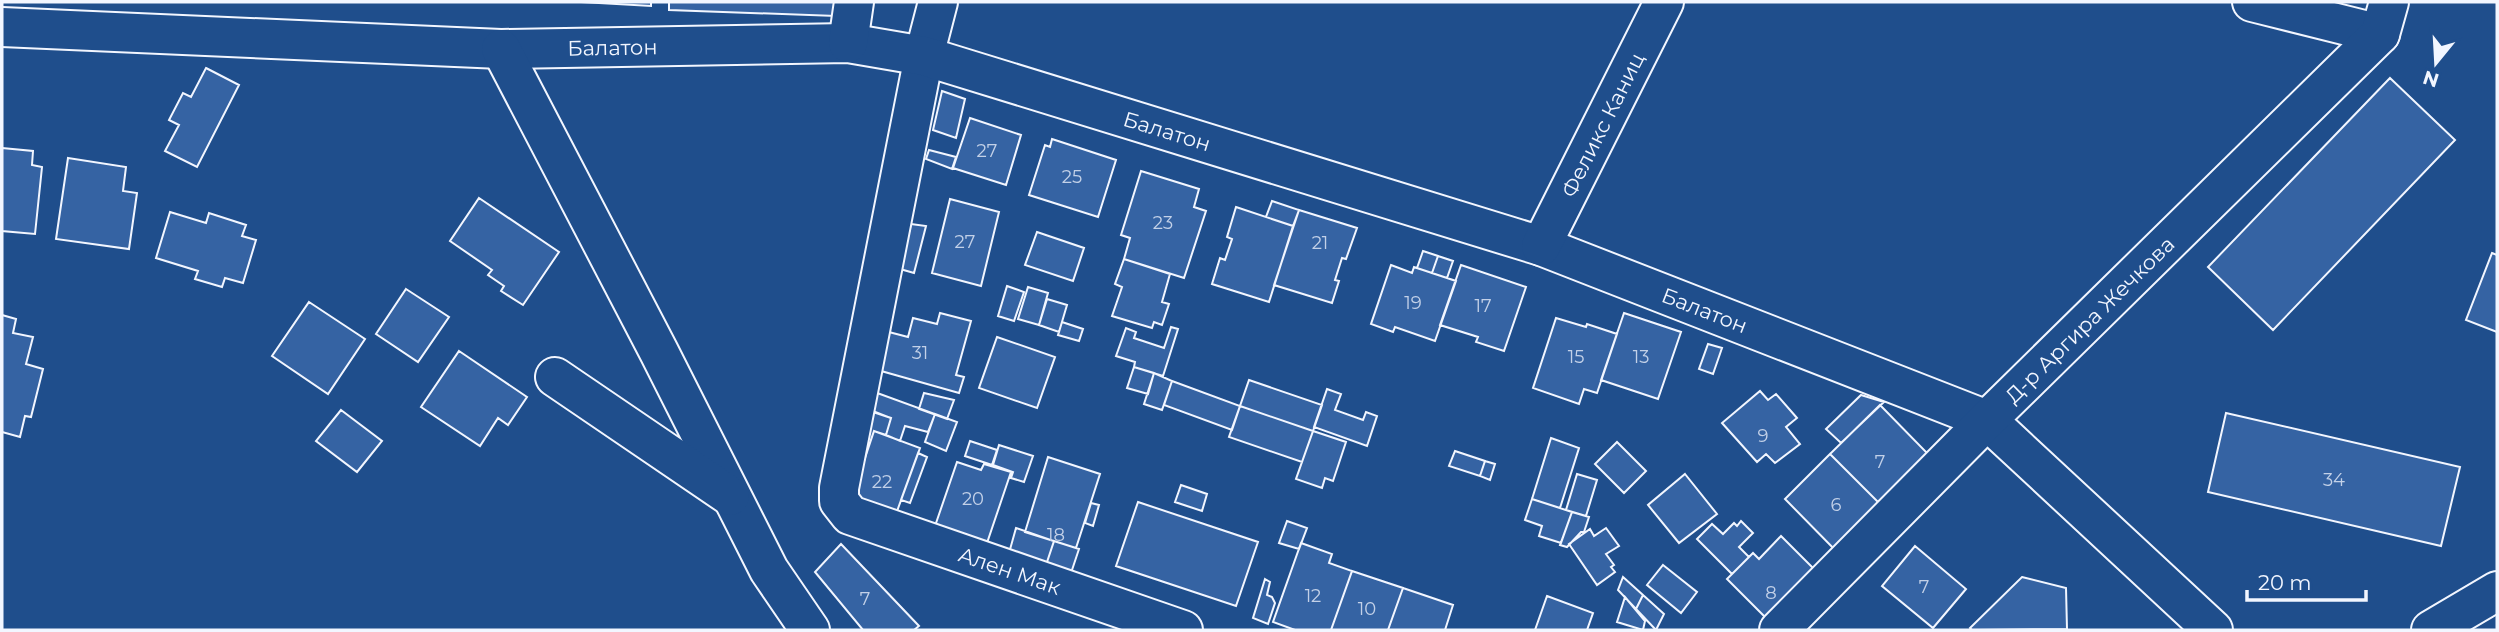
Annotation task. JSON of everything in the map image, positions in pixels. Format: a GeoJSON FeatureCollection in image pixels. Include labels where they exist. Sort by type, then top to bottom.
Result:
{"type":"FeatureCollection","features":[{"type":"Feature","properties":{"kind":"street"},"geometry":{"type":"LineString","coordinates":[[848,43],[854,2]]}},
{"type":"Feature","properties":{"kind":"street"},"geometry":{"type":"LineString","coordinates":[[924,56],[938,2]]}},
{"type":"Feature","properties":{"kind":"street","name":"Феликс Каниц"},"geometry":{"type":"LineString","coordinates":[[1541,246],[1664,2]]}},
{"type":"Feature","properties":{"kind":"street"},"geometry":{"type":"LineString","coordinates":[[2252,2],[2384,18]]}},
{"type":"Feature","properties":{"kind":"street","name":"Д-р Аргира Жечкова"},"geometry":{"type":"LineString","coordinates":[[1779,630],[2384,18]]}},
{"type":"Feature","properties":{"kind":"street","name":"Балатон"},"geometry":{"type":"LineString","coordinates":[[2,27],[502,49],[848,43],[924,56],[1541,246],[1987,420],[2213,630]]}},
{"type":"Feature","properties":{"kind":"street"},"geometry":{"type":"LineString","coordinates":[[502,49],[769,570],[810,630]]}},
{"type":"Feature","properties":{"kind":"street","name":"Ален Мак"},"geometry":{"type":"LineString","coordinates":[[924,56],[839,488],[841,507],[850,515],[1183,630]]}},
{"type":"Feature","properties":{"kind":"street"},"geometry":{"type":"LineString","coordinates":[[555,377],[732,498]]}},
{"type":"Feature","properties":{"kind":"street"},"geometry":{"type":"LineString","coordinates":[[2431,630],[2497,591]]}},
{"type":"Feature","properties":{"kind":"building"},"geometry":{"type":"Polygon","coordinates":[[[581,2],[651,2],[651,6],[581,2]]]}},
{"type":"Feature","properties":{"kind":"building"},"geometry":{"type":"Polygon","coordinates":[[[669,2],[836,2],[836,16],[669,10],[669,2]]]}},
{"type":"Feature","properties":{"kind":"building"},"geometry":{"type":"Polygon","coordinates":[[[206,68],[239,85],[197,167],[165,151],[179,125],[169,120],[183,93],[191,97],[206,68]]]}},
{"type":"Feature","properties":{"kind":"building"},"geometry":{"type":"Polygon","coordinates":[[[2390,78],[2455,140],[2273,330],[2208,267],[2390,78]]]}},
{"type":"Feature","properties":{"kind":"building"},"geometry":{"type":"Polygon","coordinates":[[[942,91],[965,99],[956,138],[933,130],[942,91]]]}},
{"type":"Feature","properties":{"kind":"building"},"geometry":{"type":"Polygon","coordinates":[[[970,118],[1021,135],[1006,185],[953,168],[970,118]]]}},
{"type":"Feature","properties":{"kind":"building"},"geometry":{"type":"Polygon","coordinates":[[[1052,139],[1116,160],[1098,217],[1029,195],[1045,145],[1050,147],[1052,139]]]}},
{"type":"Feature","properties":{"kind":"building"},"geometry":{"type":"Polygon","coordinates":[[[2,148],[33,151],[32,165],[42,167],[35,234],[2,231],[2,148]]]}},
{"type":"Feature","properties":{"kind":"building"},"geometry":{"type":"Polygon","coordinates":[[[929,150],[956,157],[952,169],[926,159],[929,150]]]}},
{"type":"Feature","properties":{"kind":"building"},"geometry":{"type":"Polygon","coordinates":[[[68,158],[126,167],[123,191],[137,193],[129,249],[56,239],[68,158]]]}},
{"type":"Feature","properties":{"kind":"building"},"geometry":{"type":"Polygon","coordinates":[[[1141,171],[1199,189],[1194,207],[1206,211],[1184,278],[1124,259],[1130,238],[1121,235],[1141,171]]]}},
{"type":"Feature","properties":{"kind":"building"},"geometry":{"type":"Polygon","coordinates":[[[479,198],[559,252],[523,305],[501,291],[504,286],[488,275],[492,270],[450,241],[479,198]]]}},
{"type":"Feature","properties":{"kind":"building"},"geometry":{"type":"Polygon","coordinates":[[[950,199],[999,212],[981,286],[932,273],[950,199]]]}},
{"type":"Feature","properties":{"kind":"building"},"geometry":{"type":"Polygon","coordinates":[[[1272,201],[1299,210],[1293,226],[1266,217],[1272,201]]]}},
{"type":"Feature","properties":{"kind":"building"},"geometry":{"type":"Polygon","coordinates":[[[1236,207],[1293,226],[1269,302],[1212,284],[1220,258],[1225,260],[1232,239],[1227,237],[1236,207]]]}},
{"type":"Feature","properties":{"kind":"building"},"geometry":{"type":"Polygon","coordinates":[[[1299,210],[1357,228],[1346,259],[1342,258],[1332,303],[1274,285],[1299,210]]]}},
{"type":"Feature","properties":{"kind":"building"},"geometry":{"type":"Polygon","coordinates":[[[170,212],[206,223],[209,213],[246,225],[242,236],[256,240],[243,283],[225,278],[222,287],[195,279],[198,271],[156,258],[170,212]]]}},
{"type":"Feature","properties":{"kind":"building"},"geometry":{"type":"Polygon","coordinates":[[[911,224],[926,226],[914,273],[900,269],[911,224]]]}},
{"type":"Feature","properties":{"kind":"building"},"geometry":{"type":"Polygon","coordinates":[[[1037,232],[1084,248],[1073,281],[1025,265],[1037,232]]]}},
{"type":"Feature","properties":{"kind":"building"},"geometry":{"type":"Polygon","coordinates":[[[1423,251],[1438,256],[1432,273],[1417,268],[1423,251]]]}},
{"type":"Feature","properties":{"kind":"building"},"geometry":{"type":"Polygon","coordinates":[[[2492,253],[2497,255],[2497,332],[2466,320],[2492,253]]]}},
{"type":"Feature","properties":{"kind":"building"},"geometry":{"type":"Polygon","coordinates":[[[1438,256],[1453,261],[1447,278],[1432,273],[1438,256]]]}},
{"type":"Feature","properties":{"kind":"building"},"geometry":{"type":"Polygon","coordinates":[[[1124,259],[1170,274],[1162,302],[1169,304],[1162,325],[1154,322],[1152,328],[1112,316],[1122,287],[1115,284],[1124,259]]]}},
{"type":"Feature","properties":{"kind":"building"},"geometry":{"type":"Polygon","coordinates":[[[1391,265],[1412,273],[1414,267],[1456,281],[1435,341],[1395,327],[1393,332],[1371,324],[1391,265]]]}},
{"type":"Feature","properties":{"kind":"building"},"geometry":{"type":"Polygon","coordinates":[[[1461,265],[1526,287],[1504,351],[1476,342],[1478,337],[1440,325],[1461,265]]]}},
{"type":"Feature","properties":{"kind":"building"},"geometry":{"type":"Polygon","coordinates":[[[1007,286],[1024,292],[1014,321],[998,316],[1007,286]]]}},
{"type":"Feature","properties":{"kind":"building"},"geometry":{"type":"Polygon","coordinates":[[[1028,287],[1048,293],[1039,325],[1018,319],[1028,287]]]}},
{"type":"Feature","properties":{"kind":"building"},"geometry":{"type":"Polygon","coordinates":[[[406,289],[449,317],[418,362],[376,334],[406,289]]]}},
{"type":"Feature","properties":{"kind":"building"},"geometry":{"type":"Polygon","coordinates":[[[1047,299],[1067,305],[1059,332],[1039,325],[1047,299]]]}},
{"type":"Feature","properties":{"kind":"building"},"geometry":{"type":"Polygon","coordinates":[[[309,302],[365,339],[328,394],[272,356],[309,302]]]}},
{"type":"Feature","properties":{"kind":"building"},"geometry":{"type":"Polygon","coordinates":[[[940,313],[971,321],[956,375],[964,377],[959,393],[874,369],[885,331],[908,337],[913,318],[937,324],[940,313]]]}},
{"type":"Feature","properties":{"kind":"building"},"geometry":{"type":"Polygon","coordinates":[[[1624,313],[1681,332],[1658,399],[1601,380],[1624,313]]]}},
{"type":"Feature","properties":{"kind":"building"},"geometry":{"type":"Polygon","coordinates":[[[2,315],[16,319],[13,333],[33,337],[26,364],[43,369],[31,417],[25,416],[20,437],[2,432],[2,315]]]}},
{"type":"Feature","properties":{"kind":"building"},"geometry":{"type":"Polygon","coordinates":[[[1556,318],[1617,334],[1597,393],[1584,389],[1579,404],[1533,388],[1556,318]]]}},
{"type":"Feature","properties":{"kind":"building"},"geometry":{"type":"Polygon","coordinates":[[[1062,322],[1083,329],[1079,341],[1058,335],[1062,322]]]}},
{"type":"Feature","properties":{"kind":"building"},"geometry":{"type":"Polygon","coordinates":[[[1171,327],[1178,329],[1163,376],[1134,367],[1135,362],[1116,356],[1126,328],[1136,332],[1134,338],[1164,348],[1171,327]]]}},
{"type":"Feature","properties":{"kind":"building"},"geometry":{"type":"Polygon","coordinates":[[[997,337],[1055,357],[1037,408],[979,388],[997,337]]]}},
{"type":"Feature","properties":{"kind":"building"},"geometry":{"type":"Polygon","coordinates":[[[1708,344],[1722,348],[1713,374],[1699,369],[1708,344]]]}},
{"type":"Feature","properties":{"kind":"building"},"geometry":{"type":"Polygon","coordinates":[[[459,351],[527,397],[508,425],[498,418],[480,446],[421,407],[459,351]]]}},
{"type":"Feature","properties":{"kind":"building"},"geometry":{"type":"Polygon","coordinates":[[[1134,367],[1154,373],[1148,394],[1127,388],[1134,367]]]}},
{"type":"Feature","properties":{"kind":"building"},"geometry":{"type":"Polygon","coordinates":[[[1154,373],[1172,381],[1162,410],[1144,404],[1154,373]]]}},
{"type":"Feature","properties":{"kind":"building"},"geometry":{"type":"Polygon","coordinates":[[[1249,380],[1322,405],[1313,431],[1240,406],[1249,380]]]}},
{"type":"Feature","properties":{"kind":"building"},"geometry":{"type":"Polygon","coordinates":[[[1172,381],[1240,406],[1232,430],[1164,405],[1172,381]]]}},
{"type":"Feature","properties":{"kind":"building"},"geometry":{"type":"Polygon","coordinates":[[[1327,389],[1341,394],[1335,410],[1363,420],[1366,412],[1377,416],[1367,446],[1314,427],[1327,389]]]}},
{"type":"Feature","properties":{"kind":"building"},"geometry":{"type":"Polygon","coordinates":[[[869,390],[935,414],[928,432],[905,426],[900,441],[886,435],[891,418],[865,408],[869,390]]]}},
{"type":"Feature","properties":{"kind":"building"},"geometry":{"type":"Polygon","coordinates":[[[1760,391],[1768,400],[1776,394],[1797,418],[1786,427],[1800,444],[1775,463],[1766,454],[1757,462],[1722,423],[1760,391]]]}},
{"type":"Feature","properties":{"kind":"building"},"geometry":{"type":"Polygon","coordinates":[[[924,393],[954,400],[947,419],[919,409],[924,393]]]}},
{"type":"Feature","properties":{"kind":"building"},"geometry":{"type":"Polygon","coordinates":[[[1861,395],[1884,402],[1841,443],[1826,429],[1861,395]]]}},
{"type":"Feature","properties":{"kind":"building"},"geometry":{"type":"Polygon","coordinates":[[[1880,405],[1929,455],[1888,512],[1830,454],[1880,405]]]}},
{"type":"Feature","properties":{"kind":"building"},"geometry":{"type":"Polygon","coordinates":[[[1240,406],[1313,431],[1302,462],[1229,437],[1240,406]]]}},
{"type":"Feature","properties":{"kind":"building"},"geometry":{"type":"Polygon","coordinates":[[[341,410],[382,441],[357,472],[316,441],[341,410]]]}},
{"type":"Feature","properties":{"kind":"building"},"geometry":{"type":"Polygon","coordinates":[[[873,412],[891,418],[886,435],[874,431],[862,467],[873,412]]]}},
{"type":"Feature","properties":{"kind":"building"},"geometry":{"type":"Polygon","coordinates":[[[2226,413],[2460,467],[2441,546],[2208,492],[2226,413]]]}},
{"type":"Feature","properties":{"kind":"building"},"geometry":{"type":"Polygon","coordinates":[[[935,414],[957,422],[946,451],[925,442],[935,414]]]}},
{"type":"Feature","properties":{"kind":"building"},"geometry":{"type":"Polygon","coordinates":[[[874,431],[920,448],[896,514],[851,497],[874,431]]]}},
{"type":"Feature","properties":{"kind":"building"},"geometry":{"type":"Polygon","coordinates":[[[1313,431],[1346,442],[1333,481],[1325,478],[1322,488],[1296,479],[1313,431]]]}},
{"type":"Feature","properties":{"kind":"building"},"geometry":{"type":"Polygon","coordinates":[[[1551,438],[1579,448],[1560,508],[1532,499],[1551,438]]]}},
{"type":"Feature","properties":{"kind":"building"},"geometry":{"type":"Polygon","coordinates":[[[970,441],[997,450],[992,465],[965,456],[970,441]]]}},
{"type":"Feature","properties":{"kind":"building"},"geometry":{"type":"Polygon","coordinates":[[[1617,442],[1646,471],[1624,493],[1595,464],[1617,442]]]}},
{"type":"Feature","properties":{"kind":"building"},"geometry":{"type":"Polygon","coordinates":[[[999,445],[1033,456],[1024,482],[1011,478],[1013,472],[993,465],[999,445]]]}},
{"type":"Feature","properties":{"kind":"building"},"geometry":{"type":"Polygon","coordinates":[[[1455,451],[1485,461],[1480,476],[1449,466],[1455,451]]]}},
{"type":"Feature","properties":{"kind":"building"},"geometry":{"type":"Polygon","coordinates":[[[918,453],[927,457],[910,503],[901,500],[918,453]]]}},
{"type":"Feature","properties":{"kind":"building"},"geometry":{"type":"Polygon","coordinates":[[[1830,454],[1888,512],[1842,557],[1785,499],[1830,454]]]}},
{"type":"Feature","properties":{"kind":"building"},"geometry":{"type":"Polygon","coordinates":[[[1048,457],[1100,474],[1076,548],[1025,532],[1048,457]]]}},
{"type":"Feature","properties":{"kind":"building"},"geometry":{"type":"Polygon","coordinates":[[[1485,461],[1495,464],[1490,480],[1480,476],[1485,461]]]}},
{"type":"Feature","properties":{"kind":"building"},"geometry":{"type":"Polygon","coordinates":[[[957,462],[981,470],[984,464],[1011,472],[987,543],[935,526],[957,462]]]}},
{"type":"Feature","properties":{"kind":"building"},"geometry":{"type":"Polygon","coordinates":[[[1577,474],[1597,480],[1586,516],[1566,510],[1577,474]]]}},
{"type":"Feature","properties":{"kind":"building"},"geometry":{"type":"Polygon","coordinates":[[[1685,474],[1717,514],[1679,543],[1648,505],[1685,474]]]}},
{"type":"Feature","properties":{"kind":"building"},"geometry":{"type":"Polygon","coordinates":[[[1181,485],[1207,494],[1202,511],[1175,502],[1181,485]]]}},
{"type":"Feature","properties":{"kind":"building"},"geometry":{"type":"Polygon","coordinates":[[[1532,499],[1572,512],[1561,543],[1539,536],[1542,526],[1525,520],[1532,499]]]}},
{"type":"Feature","properties":{"kind":"building"},"geometry":{"type":"Polygon","coordinates":[[[1138,502],[1258,542],[1236,606],[1116,566],[1138,502]]]}},
{"type":"Feature","properties":{"kind":"building"},"geometry":{"type":"Polygon","coordinates":[[[1091,503],[1099,505],[1093,526],[1085,523],[1091,503]]]}},
{"type":"Feature","properties":{"kind":"building"},"geometry":{"type":"Polygon","coordinates":[[[1572,512],[1589,517],[1584,532],[1567,547],[1560,545],[1572,512]]]}},
{"type":"Feature","properties":{"kind":"building"},"geometry":{"type":"Polygon","coordinates":[[[1287,521],[1307,528],[1299,549],[1279,543],[1287,521]]]}},
{"type":"Feature","properties":{"kind":"building"},"geometry":{"type":"Polygon","coordinates":[[[1741,521],[1753,533],[1739,547],[1749,557],[1732,574],[1697,539],[1712,524],[1723,534],[1734,523],[1737,526],[1741,521]]]}},
{"type":"Feature","properties":{"kind":"building"},"geometry":{"type":"Polygon","coordinates":[[[1016,528],[1054,541],[1046,565],[1009,553],[1016,528]]]}},
{"type":"Feature","properties":{"kind":"building"},"geometry":{"type":"Polygon","coordinates":[[[1606,528],[1619,546],[1606,554],[1614,565],[1611,567],[1615,572],[1597,585],[1569,544],[1590,529],[1594,536],[1606,528]]]}},
{"type":"Feature","properties":{"kind":"building"},"geometry":{"type":"Polygon","coordinates":[[[1781,536],[1820,575],[1772,624],[1727,579],[1753,553],[1759,559],[1781,536]]]}},
{"type":"Feature","properties":{"kind":"building"},"geometry":{"type":"Polygon","coordinates":[[[1054,541],[1079,549],[1071,573],[1046,565],[1054,541]]]}},
{"type":"Feature","properties":{"kind":"building"},"geometry":{"type":"Polygon","coordinates":[[[1301,543],[1332,554],[1329,563],[1352,571],[1331,630],[1295,630],[1273,622],[1301,543]]]}},
{"type":"Feature","properties":{"kind":"building"},"geometry":{"type":"Polygon","coordinates":[[[841,544],[919,626],[914,630],[863,630],[815,572],[841,544]]]}},
{"type":"Feature","properties":{"kind":"building"},"geometry":{"type":"Polygon","coordinates":[[[1915,546],[1966,589],[1933,628],[1882,586],[1915,546]]]}},
{"type":"Feature","properties":{"kind":"building"},"geometry":{"type":"Polygon","coordinates":[[[1663,565],[1697,592],[1681,613],[1647,585],[1663,565]]]}},
{"type":"Feature","properties":{"kind":"building"},"geometry":{"type":"Polygon","coordinates":[[[1352,571],[1403,588],[1388,630],[1331,630],[1352,571]]]}},
{"type":"Feature","properties":{"kind":"building"},"geometry":{"type":"Polygon","coordinates":[[[1623,577],[1643,595],[1636,609],[1618,590],[1623,577]]]}},
{"type":"Feature","properties":{"kind":"building"},"geometry":{"type":"Polygon","coordinates":[[[2022,577],[2066,588],[2067,629],[1972,630],[1970,628],[2022,577]]]}},
{"type":"Feature","properties":{"kind":"building"},"geometry":{"type":"Polygon","coordinates":[[[1265,579],[1270,582],[1267,595],[1272,597],[1275,603],[1268,624],[1253,618],[1265,579]]]}},
{"type":"Feature","properties":{"kind":"building"},"geometry":{"type":"Polygon","coordinates":[[[1403,588],[1453,605],[1445,630],[1388,630],[1403,588]]]}},
{"type":"Feature","properties":{"kind":"building"},"geometry":{"type":"Polygon","coordinates":[[[1643,595],[1664,614],[1656,630],[1636,609],[1643,595]]]}},
{"type":"Feature","properties":{"kind":"building"},"geometry":{"type":"Polygon","coordinates":[[[1547,596],[1593,613],[1587,630],[1535,630],[1547,596]]]}},
{"type":"Feature","properties":{"kind":"building"},"geometry":{"type":"Polygon","coordinates":[[[1625,597],[1645,621],[1643,630],[1617,622],[1625,597]]]}}]}
